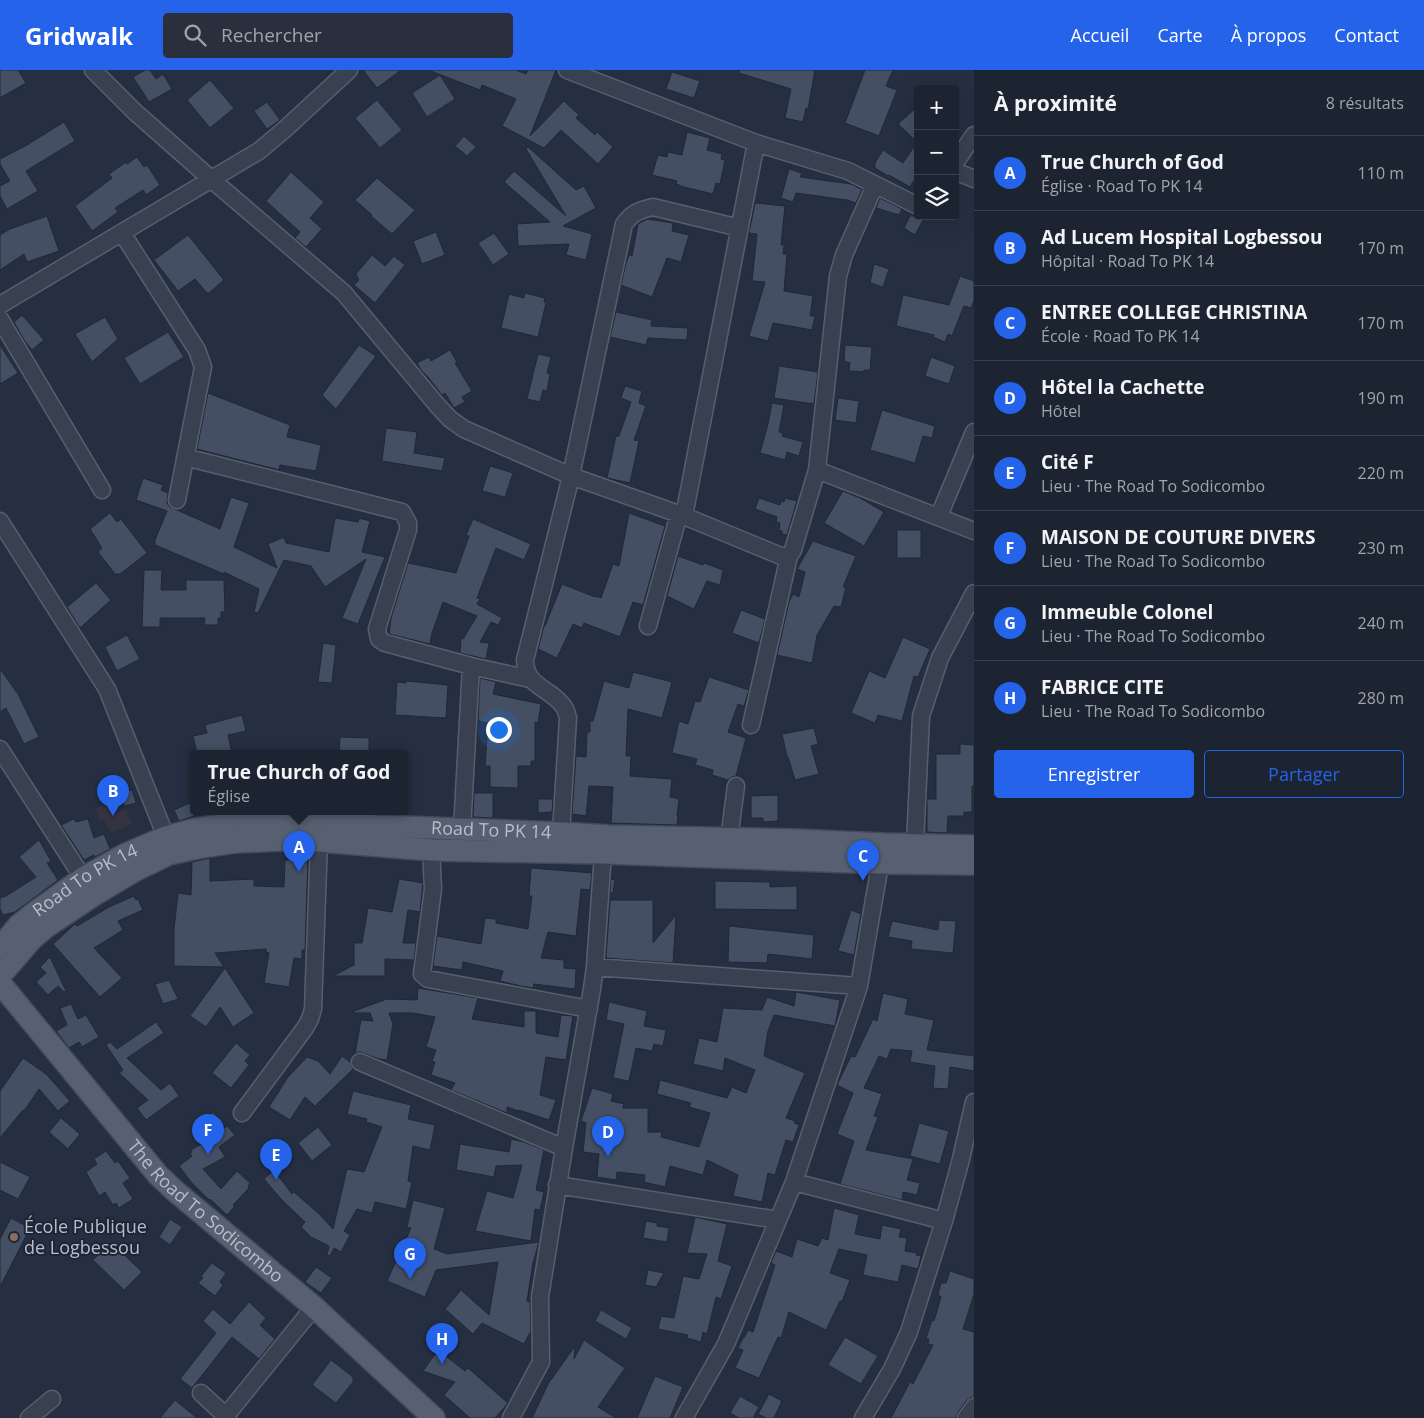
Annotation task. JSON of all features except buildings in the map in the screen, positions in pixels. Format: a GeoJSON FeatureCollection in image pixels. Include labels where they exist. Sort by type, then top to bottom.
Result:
{"type":"FeatureCollection","features":[{"type":"Feature","properties":{"kind":"main road","name":"Road To PK 14"},"geometry":{"type":"LineString","coordinates":[[12,943],[20,925],[34,913],[84,878],[126,854],[166,837],[196,829],[239,822],[281,820],[462,830],[729,839],[974,864]]}},
{"type":"Feature","properties":{"kind":"main road","name":"Road To PK 14"},"geometry":{"type":"LineString","coordinates":[[12,943],[46,927],[136,870],[170,854],[236,842],[319,841],[431,850],[603,853],[882,854],[915,844],[974,846]]}},
{"type":"Feature","properties":{"kind":"main road"},"geometry":{"type":"LineString","coordinates":[[0,976],[12,943]]}},
{"type":"Feature","properties":{"kind":"main road","name":"The Road To Sodicombo"},"geometry":{"type":"LineString","coordinates":[[0,983],[158,1175],[314,1307],[434,1418]]}},
{"type":"Feature","properties":{"kind":"street"},"geometry":{"type":"LineString","coordinates":[[93,70],[135,112],[344,293],[437,405],[450,419],[464,429],[571,476],[681,515],[781,556],[790,556]]}},
{"type":"Feature","properties":{"kind":"street"},"geometry":{"type":"LineString","coordinates":[[0,305],[259,151],[349,70]]}},
{"type":"Feature","properties":{"kind":"street"},"geometry":{"type":"LineString","coordinates":[[567,70],[756,143],[848,171],[914,204]]}},
{"type":"Feature","properties":{"kind":"street"},"geometry":{"type":"LineString","coordinates":[[959,157],[974,136]]}},
{"type":"Feature","properties":{"kind":"street"},"geometry":{"type":"LineString","coordinates":[[648,626],[681,515],[756,143]]}},
{"type":"Feature","properties":{"kind":"street"},"geometry":{"type":"LineString","coordinates":[[959,173],[974,179]]}},
{"type":"Feature","properties":{"kind":"street"},"geometry":{"type":"LineString","coordinates":[[751,725],[790,556],[794,550],[817,470],[838,276],[844,255],[875,185]]}},
{"type":"Feature","properties":{"kind":"street"},"geometry":{"type":"LineString","coordinates":[[530,679],[525,669],[525,660],[571,476],[624,224],[630,215],[639,210],[653,207],[740,228]]}},
{"type":"Feature","properties":{"kind":"street"},"geometry":{"type":"LineString","coordinates":[[122,233],[197,350],[203,367],[177,500]]}},
{"type":"Feature","properties":{"kind":"street"},"geometry":{"type":"LineString","coordinates":[[0,320],[102,490]]}},
{"type":"Feature","properties":{"kind":"street"},"geometry":{"type":"LineString","coordinates":[[939,516],[974,432]]}},
{"type":"Feature","properties":{"kind":"street"},"geometry":{"type":"LineString","coordinates":[[185,457],[402,512],[408,523],[408,530],[377,629],[379,639],[385,643],[471,666],[530,679],[564,706],[568,718],[561,832]]}},
{"type":"Feature","properties":{"kind":"street"},"geometry":{"type":"LineString","coordinates":[[817,470],[974,531]]}},
{"type":"Feature","properties":{"kind":"street"},"geometry":{"type":"LineString","coordinates":[[0,521],[107,690],[166,837]]}},
{"type":"Feature","properties":{"kind":"street"},"geometry":{"type":"LineString","coordinates":[[915,844],[921,716],[940,658],[974,593]]}},
{"type":"Feature","properties":{"kind":"street"},"geometry":{"type":"LineString","coordinates":[[462,830],[471,666]]}},
{"type":"Feature","properties":{"kind":"street"},"geometry":{"type":"LineString","coordinates":[[0,749],[84,878]]}},
{"type":"Feature","properties":{"kind":"street"},"geometry":{"type":"LineString","coordinates":[[729,839],[736,786]]}},
{"type":"Feature","properties":{"kind":"street"},"geometry":{"type":"LineString","coordinates":[[242,1113],[306,1028],[313,1009],[319,841]]}},
{"type":"Feature","properties":{"kind":"street"},"geometry":{"type":"LineString","coordinates":[[431,850],[433,889],[422,974],[428,979],[589,1009]]}},
{"type":"Feature","properties":{"kind":"street"},"geometry":{"type":"LineString","coordinates":[[510,1418],[541,1362],[540,1297],[557,1185],[595,967],[603,853]]}},
{"type":"Feature","properties":{"kind":"street"},"geometry":{"type":"LineString","coordinates":[[684,1418],[726,1344],[794,1182],[859,986],[882,854]]}},
{"type":"Feature","properties":{"kind":"street"},"geometry":{"type":"LineString","coordinates":[[595,967],[859,986]]}},
{"type":"Feature","properties":{"kind":"street"},"geometry":{"type":"LineString","coordinates":[[360,1062],[564,1148]]}},
{"type":"Feature","properties":{"kind":"street"},"geometry":{"type":"LineString","coordinates":[[863,1418],[892,1369],[909,1332],[944,1221],[974,1102]]}},
{"type":"Feature","properties":{"kind":"street"},"geometry":{"type":"LineString","coordinates":[[794,1182],[944,1221]]}},
{"type":"Feature","properties":{"kind":"street"},"geometry":{"type":"LineString","coordinates":[[557,1185],[778,1220]]}},
{"type":"Feature","properties":{"kind":"street"},"geometry":{"type":"LineString","coordinates":[[201,1393],[226,1417],[314,1307]]}},
{"type":"Feature","properties":{"kind":"street"},"geometry":{"type":"LineString","coordinates":[[30,1418],[52,1399]]}},
{"type":"Feature","properties":{"kind":"street"},"geometry":{"type":"LineString","coordinates":[[966,1418],[974,1407]]}},
{"type":"Feature","properties":{"kind":"shaded area"},"geometry":{"type":"Polygon","coordinates":[[[111,802],[116,813],[126,809],[132,824],[111,833],[104,819],[100,821],[95,809],[111,802]]]}},
{"type":"Feature","properties":{"kind":"place","name":"Ad Lucem Hospital Logbessou"},"geometry":{"type":"Point","coordinates":[113,816]}},
{"type":"Feature","properties":{"kind":"place","name":"True Church of God"},"geometry":{"type":"Point","coordinates":[299,872]}},
{"type":"Feature","properties":{"kind":"place","name":"ENTREE COLLEGE CHRISTINA"},"geometry":{"type":"Point","coordinates":[863,881]}},
{"type":"Feature","properties":{"kind":"place","name":"MAISON DE COUTURE DIVERS"},"geometry":{"type":"Point","coordinates":[208,1155]}},
{"type":"Feature","properties":{"kind":"place","name":"Hôtel la Cachette"},"geometry":{"type":"Point","coordinates":[608,1157]}},
{"type":"Feature","properties":{"kind":"place","name":"Cité F"},"geometry":{"type":"Point","coordinates":[276,1180]}},
{"type":"Feature","properties":{"kind":"place","name":"École Publique de Logbessou"},"geometry":{"type":"Point","coordinates":[14,1237]}},
{"type":"Feature","properties":{"kind":"place","name":"Immeuble Colonel"},"geometry":{"type":"Point","coordinates":[410,1279]}},
{"type":"Feature","properties":{"kind":"place","name":"FABRICE CITE"},"geometry":{"type":"Point","coordinates":[442,1364]}}]}
